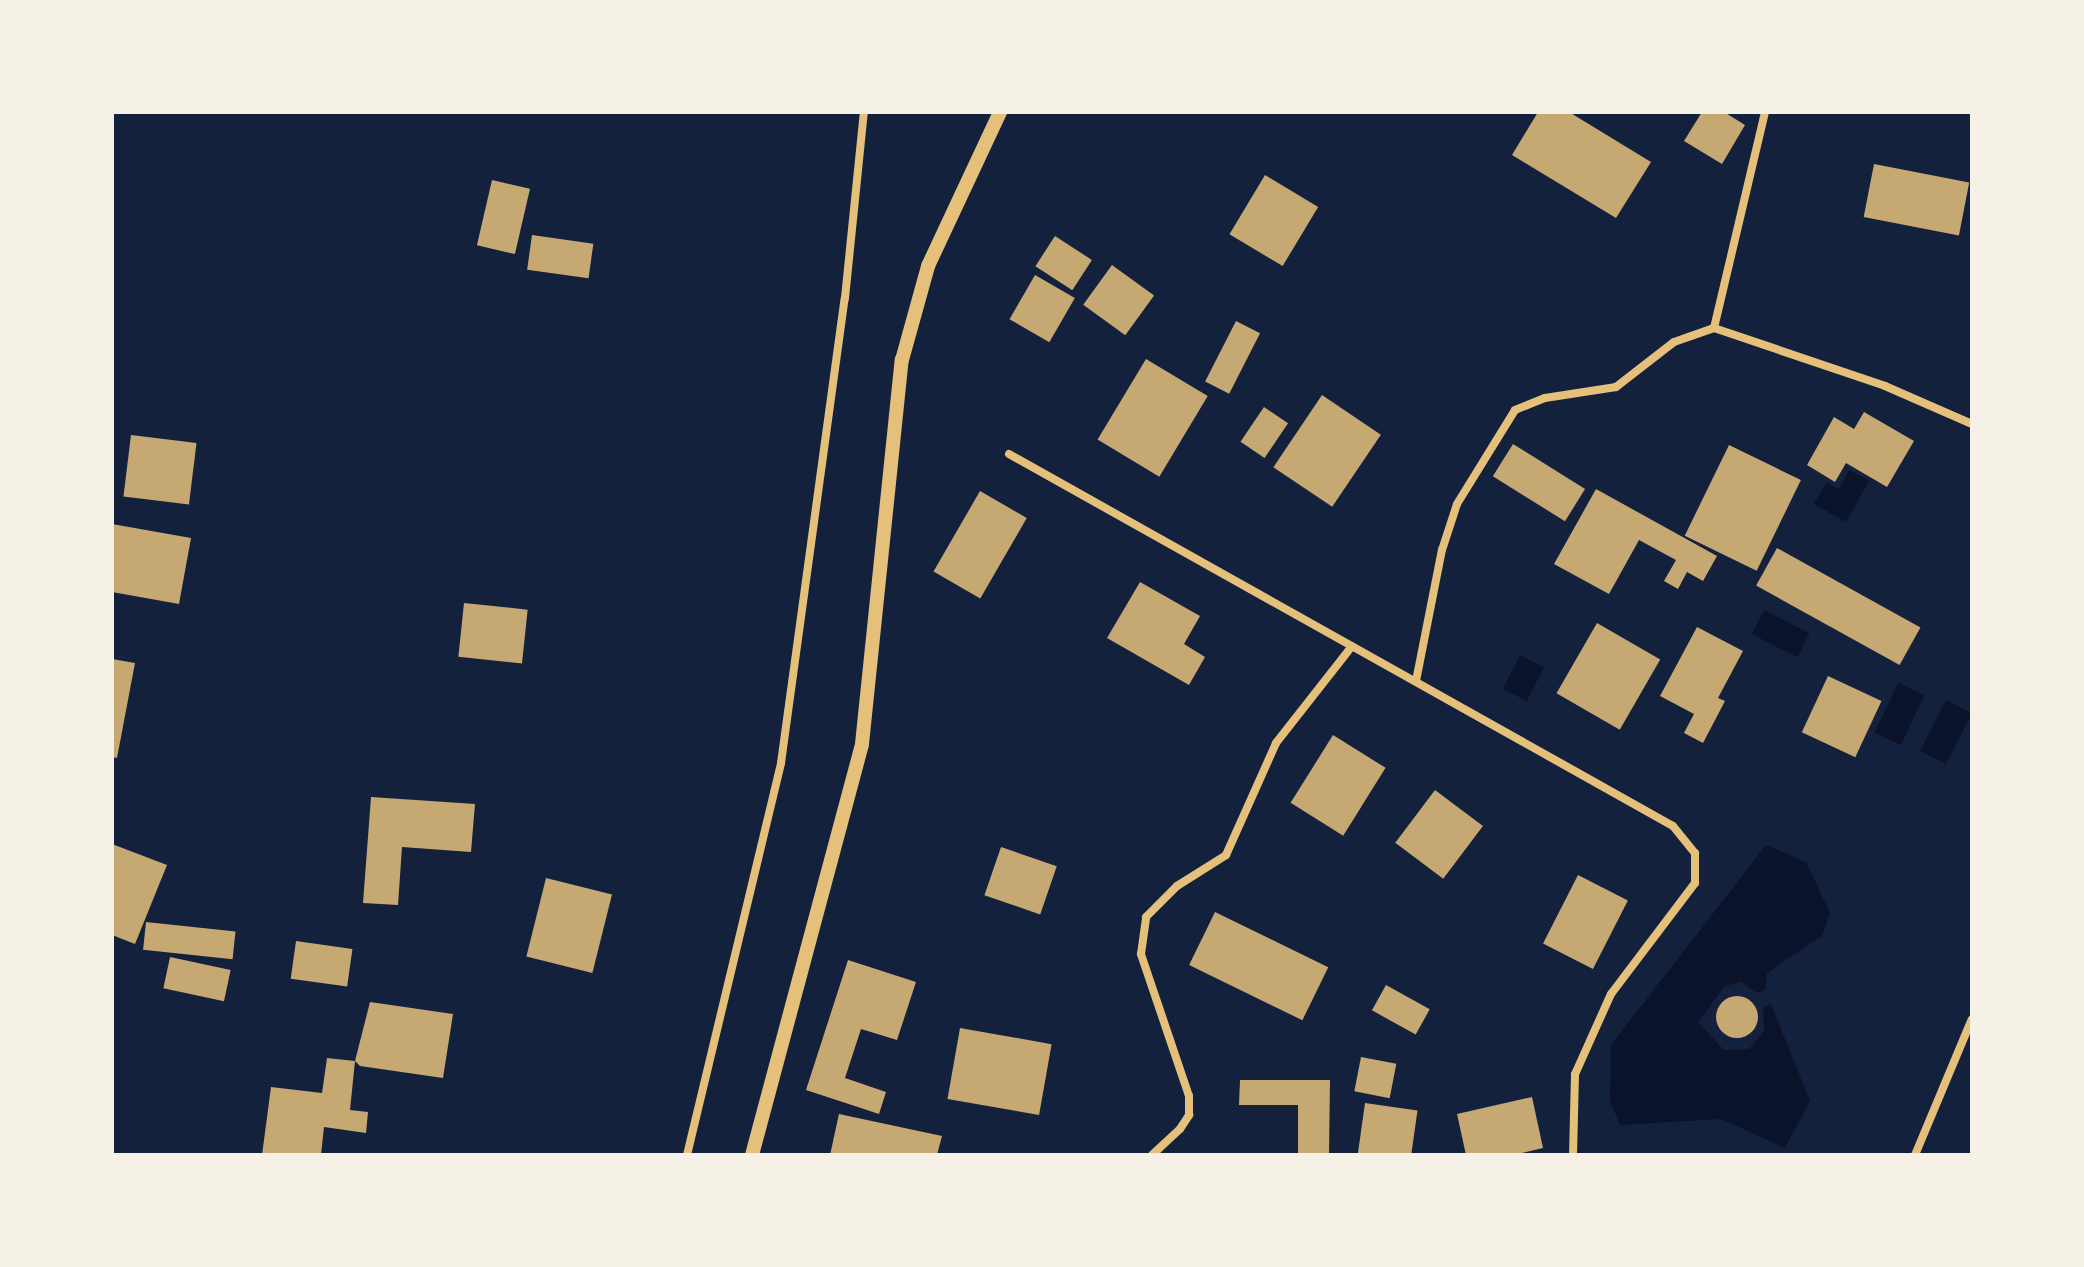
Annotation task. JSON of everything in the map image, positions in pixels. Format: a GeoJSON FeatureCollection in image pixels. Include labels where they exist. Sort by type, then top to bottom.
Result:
{"type":"FeatureCollection","features":[{"type":"Feature","properties":{"kind":"street"},"geometry":{"type":"LineString","coordinates":[[687,1155],[781,763],[845,298],[864,112]]}},
{"type":"Feature","properties":{"kind":"street"},"geometry":{"type":"LineString","coordinates":[[752,1155],[862,744],[902,360],[928,266],[1000,112]]}},
{"type":"Feature","properties":{"kind":"street"},"geometry":{"type":"LineString","coordinates":[[1714,328],[1765,112]]}},
{"type":"Feature","properties":{"kind":"street"},"geometry":{"type":"LineString","coordinates":[[1416,681],[1442,550],[1457,504],[1515,410],[1545,398],[1616,387],[1674,342],[1714,328],[1885,386],[1972,424]]}},
{"type":"Feature","properties":{"kind":"street"},"geometry":{"type":"LineString","coordinates":[[1009,454],[1673,826],[1695,853],[1695,883],[1611,994],[1575,1074],[1573,1155]]}},
{"type":"Feature","properties":{"kind":"street"},"geometry":{"type":"LineString","coordinates":[[1152,1155],[1165,1145],[1189,1115],[1189,1096],[1141,954],[1146,917],[1177,886],[1226,855],[1276,743],[1352,646]]}},
{"type":"Feature","properties":{"kind":"street"},"geometry":{"type":"LineString","coordinates":[[1915,1155],[1972,1019]]}},
{"type":"Feature","properties":{"kind":"water"},"geometry":{"type":"Polygon","coordinates":[[[1849,470],[1869,481],[1846,522],[1814,504],[1826,483],[1839,489],[1849,470]]]}},
{"type":"Feature","properties":{"kind":"water"},"geometry":{"type":"Polygon","coordinates":[[[1764,610],[1809,633],[1797,657],[1752,634],[1764,610]]]}},
{"type":"Feature","properties":{"kind":"water"},"geometry":{"type":"Polygon","coordinates":[[[1520,655],[1544,667],[1527,701],[1503,689],[1520,655]]]}},
{"type":"Feature","properties":{"kind":"water"},"geometry":{"type":"Polygon","coordinates":[[[1898,683],[1924,695],[1901,745],[1875,733],[1898,683]]]}},
{"type":"Feature","properties":{"kind":"water"},"geometry":{"type":"Polygon","coordinates":[[[1946,700],[1972,713],[1946,764],[1920,751],[1946,700]]]}},
{"type":"Feature","properties":{"kind":"water"},"geometry":{"type":"Polygon","coordinates":[[[1766,845],[1806,862],[1830,913],[1822,936],[1767,973],[1765,990],[1757,993],[1741,982],[1725,986],[1698,1022],[1724,1050],[1749,1049],[1764,1031],[1763,1008],[1771,1004],[1810,1101],[1785,1148],[1721,1119],[1620,1125],[1610,1101],[1611,1045],[1766,845]]]}},
{"type":"Feature","properties":{"kind":"building"},"geometry":{"type":"Polygon","coordinates":[[[1538,112],[1569,112],[1651,162],[1616,218],[1512,155],[1538,112]]]}},
{"type":"Feature","properties":{"kind":"building"},"geometry":{"type":"Polygon","coordinates":[[[1702,112],[1724,112],[1745,125],[1722,164],[1684,141],[1702,112]]]}},
{"type":"Feature","properties":{"kind":"building"},"geometry":{"type":"Polygon","coordinates":[[[1874,164],[1969,183],[1959,236],[1864,217],[1874,164]]]}},
{"type":"Feature","properties":{"kind":"building"},"geometry":{"type":"Polygon","coordinates":[[[1265,175],[1318,207],[1283,266],[1229,234],[1265,175]]]}},
{"type":"Feature","properties":{"kind":"building"},"geometry":{"type":"Polygon","coordinates":[[[492,180],[530,189],[515,254],[477,245],[492,180]]]}},
{"type":"Feature","properties":{"kind":"building"},"geometry":{"type":"Polygon","coordinates":[[[532,235],[593,244],[589,278],[527,270],[532,235]]]}},
{"type":"Feature","properties":{"kind":"building"},"geometry":{"type":"Polygon","coordinates":[[[1055,236],[1092,260],[1072,290],[1035,266],[1055,236]]]}},
{"type":"Feature","properties":{"kind":"building"},"geometry":{"type":"Polygon","coordinates":[[[1112,265],[1154,296],[1125,335],[1083,305],[1112,265]]]}},
{"type":"Feature","properties":{"kind":"building"},"geometry":{"type":"Polygon","coordinates":[[[1035,275],[1075,298],[1049,342],[1010,319],[1035,275]]]}},
{"type":"Feature","properties":{"kind":"building"},"geometry":{"type":"Polygon","coordinates":[[[1236,321],[1260,333],[1229,394],[1205,382],[1236,321]]]}},
{"type":"Feature","properties":{"kind":"building"},"geometry":{"type":"Polygon","coordinates":[[[1146,359],[1208,396],[1159,477],[1098,440],[1146,359]]]}},
{"type":"Feature","properties":{"kind":"building"},"geometry":{"type":"Polygon","coordinates":[[[1322,395],[1381,435],[1332,507],[1273,467],[1322,395]]]}},
{"type":"Feature","properties":{"kind":"building"},"geometry":{"type":"Polygon","coordinates":[[[1264,407],[1288,423],[1265,458],[1241,442],[1264,407]]]}},
{"type":"Feature","properties":{"kind":"building"},"geometry":{"type":"Polygon","coordinates":[[[1864,412],[1914,441],[1887,487],[1846,463],[1835,482],[1807,465],[1834,417],[1854,429],[1864,412]]]}},
{"type":"Feature","properties":{"kind":"building"},"geometry":{"type":"Polygon","coordinates":[[[131,435],[197,443],[189,505],[123,497],[131,435]]]}},
{"type":"Feature","properties":{"kind":"building"},"geometry":{"type":"Polygon","coordinates":[[[1513,444],[1585,489],[1565,521],[1493,476],[1513,444]]]}},
{"type":"Feature","properties":{"kind":"building"},"geometry":{"type":"Polygon","coordinates":[[[1729,445],[1801,480],[1757,571],[1685,536],[1729,445]]]}},
{"type":"Feature","properties":{"kind":"building"},"geometry":{"type":"Polygon","coordinates":[[[1596,489],[1717,556],[1703,581],[1687,572],[1678,589],[1664,581],[1676,560],[1639,540],[1609,594],[1554,564],[1596,489]]]}},
{"type":"Feature","properties":{"kind":"building"},"geometry":{"type":"Polygon","coordinates":[[[980,491],[1027,518],[980,599],[934,572],[980,491]]]}},
{"type":"Feature","properties":{"kind":"building"},"geometry":{"type":"Polygon","coordinates":[[[112,524],[191,538],[179,604],[112,592],[112,524]]]}},
{"type":"Feature","properties":{"kind":"building"},"geometry":{"type":"Polygon","coordinates":[[[1777,548],[1920,628],[1900,665],[1756,586],[1777,548]]]}},
{"type":"Feature","properties":{"kind":"building"},"geometry":{"type":"Polygon","coordinates":[[[1140,582],[1200,616],[1184,644],[1205,657],[1189,685],[1107,638],[1140,582]]]}},
{"type":"Feature","properties":{"kind":"building"},"geometry":{"type":"Polygon","coordinates":[[[464,603],[528,610],[522,663],[458,657],[464,603]]]}},
{"type":"Feature","properties":{"kind":"building"},"geometry":{"type":"Polygon","coordinates":[[[1597,623],[1660,660],[1620,730],[1556,693],[1597,623]]]}},
{"type":"Feature","properties":{"kind":"building"},"geometry":{"type":"Polygon","coordinates":[[[1697,627],[1743,651],[1718,698],[1725,701],[1703,743],[1684,733],[1694,714],[1660,696],[1697,627]]]}},
{"type":"Feature","properties":{"kind":"building"},"geometry":{"type":"Polygon","coordinates":[[[112,659],[135,663],[117,758],[112,757],[112,659]]]}},
{"type":"Feature","properties":{"kind":"building"},"geometry":{"type":"Polygon","coordinates":[[[1828,676],[1881,701],[1855,757],[1802,732],[1828,676]]]}},
{"type":"Feature","properties":{"kind":"building"},"geometry":{"type":"Polygon","coordinates":[[[1333,735],[1386,768],[1343,836],[1291,803],[1333,735]]]}},
{"type":"Feature","properties":{"kind":"building"},"geometry":{"type":"Polygon","coordinates":[[[1435,790],[1483,826],[1443,879],[1395,843],[1435,790]]]}},
{"type":"Feature","properties":{"kind":"building"},"geometry":{"type":"Polygon","coordinates":[[[371,797],[475,804],[471,852],[402,847],[398,905],[363,903],[371,797]]]}},
{"type":"Feature","properties":{"kind":"building"},"geometry":{"type":"Polygon","coordinates":[[[112,844],[167,865],[135,944],[112,935],[112,844]]]}},
{"type":"Feature","properties":{"kind":"building"},"geometry":{"type":"Polygon","coordinates":[[[1001,847],[1057,866],[1040,914],[984,895],[1001,847]]]}},
{"type":"Feature","properties":{"kind":"building"},"geometry":{"type":"Polygon","coordinates":[[[1578,875],[1628,900],[1593,969],[1543,944],[1578,875]]]}},
{"type":"Feature","properties":{"kind":"building"},"geometry":{"type":"Polygon","coordinates":[[[546,878],[612,894],[592,973],[526,957],[546,878]]]}},
{"type":"Feature","properties":{"kind":"building"},"geometry":{"type":"Polygon","coordinates":[[[1215,912],[1328,967],[1302,1020],[1189,965],[1215,912]]]}},
{"type":"Feature","properties":{"kind":"building"},"geometry":{"type":"Polygon","coordinates":[[[146,922],[236,931],[233,959],[143,950],[146,922]]]}},
{"type":"Feature","properties":{"kind":"building"},"geometry":{"type":"Polygon","coordinates":[[[296,941],[352,949],[347,987],[291,979],[296,941]]]}},
{"type":"Feature","properties":{"kind":"building"},"geometry":{"type":"Polygon","coordinates":[[[170,957],[231,970],[224,1001],[163,988],[170,957]]]}},
{"type":"Feature","properties":{"kind":"building"},"geometry":{"type":"Polygon","coordinates":[[[848,960],[916,982],[897,1040],[861,1029],[845,1078],[886,1092],[879,1114],[806,1090],[848,960]]]}},
{"type":"Feature","properties":{"kind":"building"},"geometry":{"type":"Polygon","coordinates":[[[1386,985],[1430,1009],[1416,1035],[1372,1010],[1386,985]]]}},
{"type":"Feature","properties":{"kind":"building"},"geometry":{"type":"Polygon","coordinates":[[[1737,996],[1752,1002],[1758,1017],[1752,1032],[1737,1038],[1722,1032],[1716,1017],[1722,1002],[1737,996]]]}},
{"type":"Feature","properties":{"kind":"building"},"geometry":{"type":"Polygon","coordinates":[[[370,1002],[453,1014],[443,1078],[360,1066],[355,1061],[370,1002]]]}},
{"type":"Feature","properties":{"kind":"building"},"geometry":{"type":"Polygon","coordinates":[[[960,1028],[1052,1044],[1039,1115],[947,1099],[960,1028]]]}},
{"type":"Feature","properties":{"kind":"building"},"geometry":{"type":"Polygon","coordinates":[[[1361,1057],[1396,1064],[1390,1098],[1354,1091],[1361,1057]]]}},
{"type":"Feature","properties":{"kind":"building"},"geometry":{"type":"Polygon","coordinates":[[[327,1058],[355,1061],[350,1110],[368,1112],[366,1133],[324,1127],[321,1155],[262,1155],[271,1087],[322,1093],[327,1058]]]}},
{"type":"Feature","properties":{"kind":"building"},"geometry":{"type":"Polygon","coordinates":[[[1240,1080],[1330,1080],[1329,1155],[1298,1155],[1298,1105],[1239,1105],[1240,1080]]]}},
{"type":"Feature","properties":{"kind":"building"},"geometry":{"type":"Polygon","coordinates":[[[1532,1097],[1543,1148],[1514,1155],[1466,1155],[1457,1114],[1532,1097]]]}},
{"type":"Feature","properties":{"kind":"building"},"geometry":{"type":"Polygon","coordinates":[[[1365,1103],[1417,1110],[1411,1155],[1358,1154],[1365,1103]]]}},
{"type":"Feature","properties":{"kind":"building"},"geometry":{"type":"Polygon","coordinates":[[[839,1114],[942,1136],[937,1155],[830,1155],[839,1114]]]}}]}
